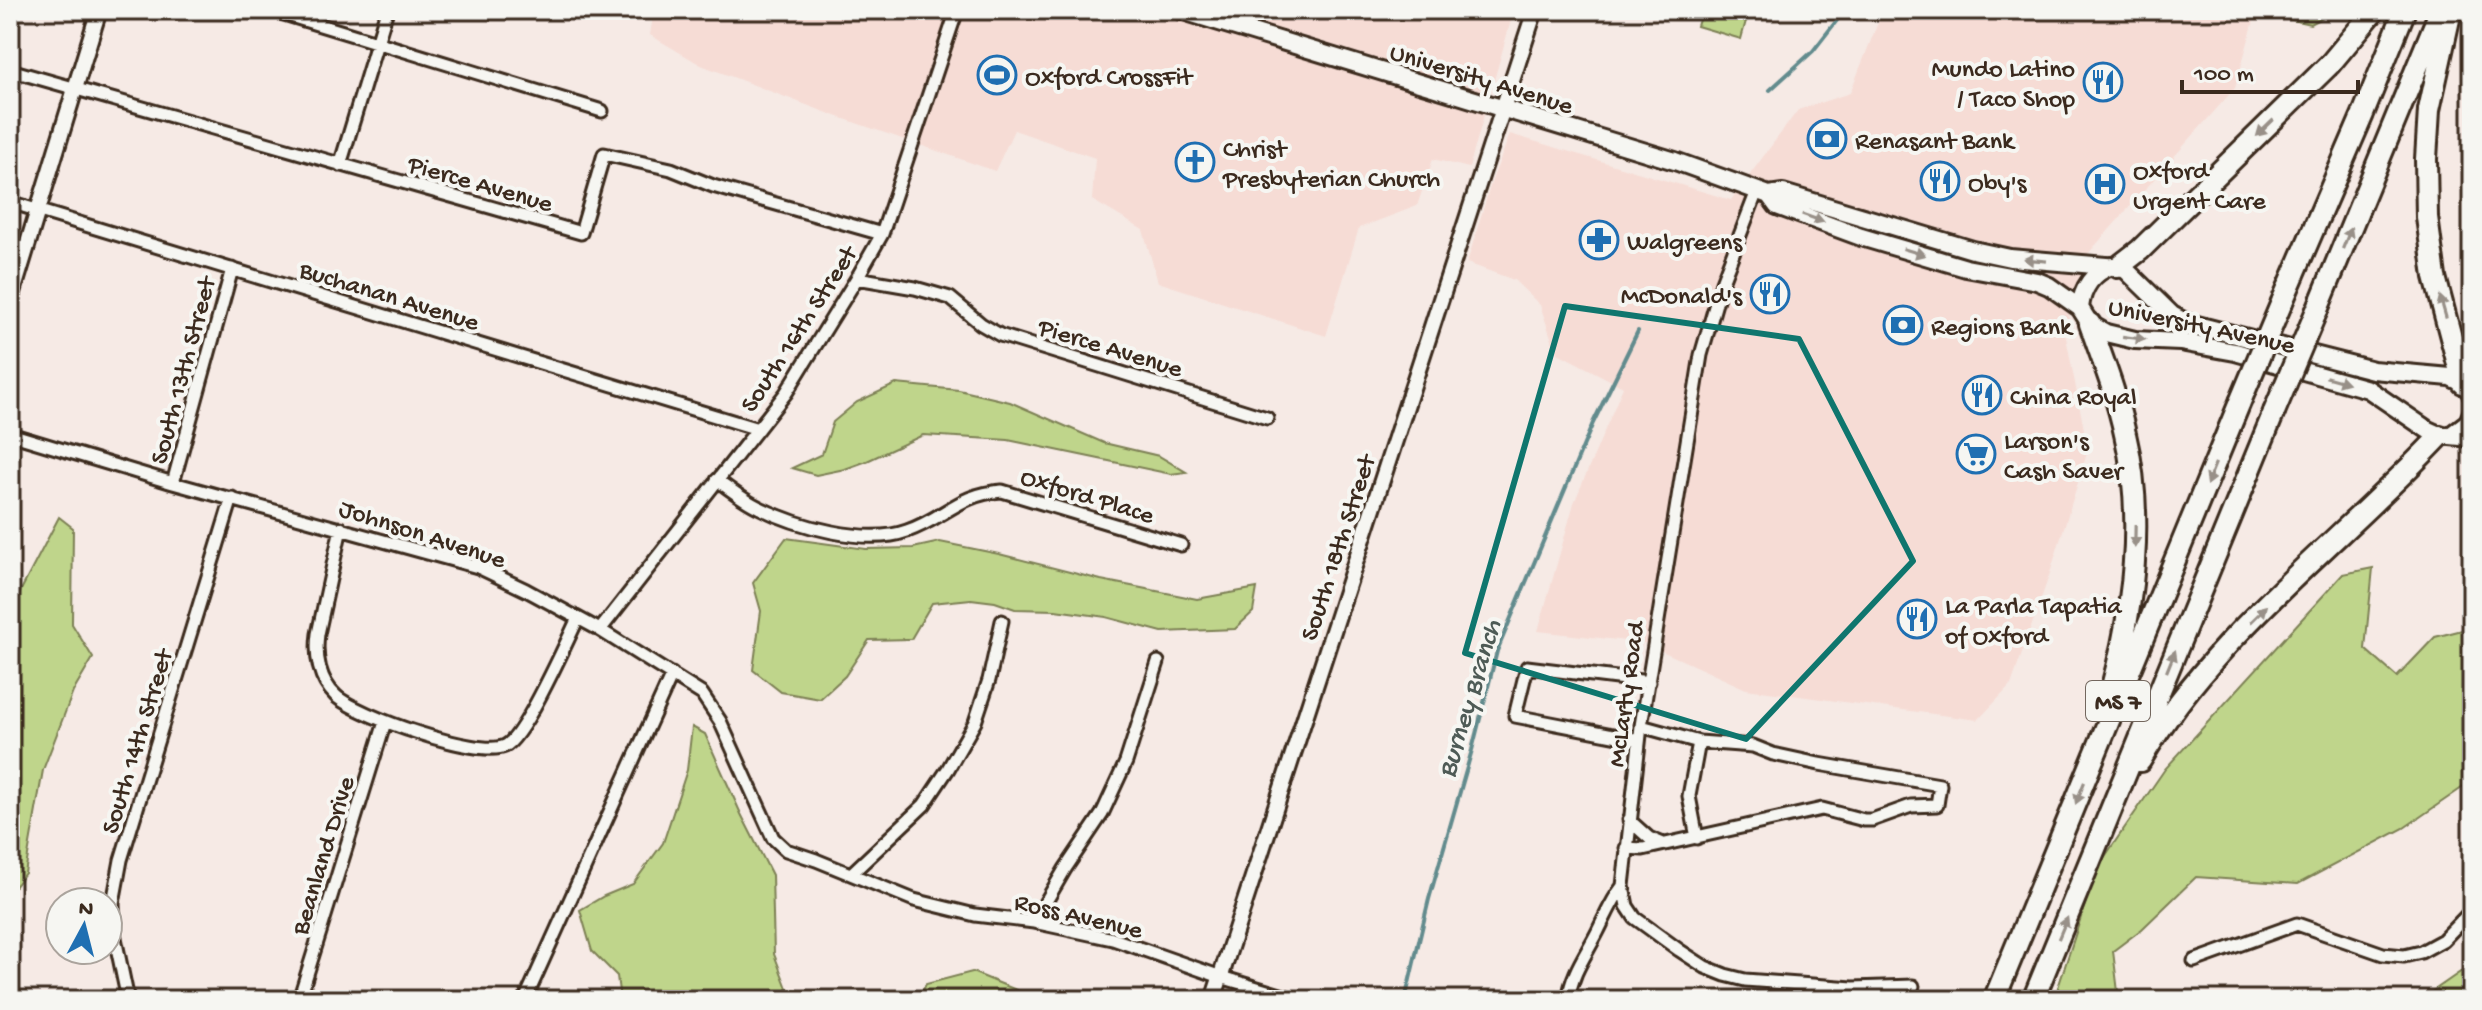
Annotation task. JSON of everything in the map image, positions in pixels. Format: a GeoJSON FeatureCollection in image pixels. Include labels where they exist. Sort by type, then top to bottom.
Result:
{"type":"FeatureCollection","features":[{"type":"Feature","properties":{"kind":"highway"},"geometry":{"type":"LineString","coordinates":[[2116,266],[2140,250],[2330,64],[2375,10]]}},
{"type":"Feature","properties":{"kind":"highway","name":"MS 7"},"geometry":{"type":"LineString","coordinates":[[1994,1000],[2405,10]]}},
{"type":"Feature","properties":{"kind":"highway","name":"MS 7"},"geometry":{"type":"LineString","coordinates":[[2033,1000],[2441,10]]}},
{"type":"Feature","properties":{"kind":"highway"},"geometry":{"type":"LineString","coordinates":[[2451,10],[2429,110],[2427,217],[2435,277],[2467,389]]}},
{"type":"Feature","properties":{"kind":"highway"},"geometry":{"type":"LineString","coordinates":[[2085,316],[2110,379],[2126,437],[2136,522],[2130,605],[2100,744]]}},
{"type":"Feature","properties":{"kind":"highway"},"geometry":{"type":"LineString","coordinates":[[2101,835],[2143,757],[2195,680],[2229,643],[2445,436]]}},
{"type":"Feature","properties":{"kind":"main road","name":"University Avenue"},"geometry":{"type":"LineString","coordinates":[[1180,10],[1675,161],[1763,193],[1783,193],[1973,250],[2010,258],[2116,266],[2126,270],[2172,315],[2185,322],[2373,370],[2450,377],[2467,389]]}},
{"type":"Feature","properties":{"kind":"main road","name":"University Avenue"},"geometry":{"type":"LineString","coordinates":[[1763,193],[1777,206],[1861,237],[1966,268],[2037,281],[2049,286],[2106,333],[2135,340],[2180,342],[2235,352],[2368,389],[2428,430],[2445,436],[2472,438]]}},
{"type":"Feature","properties":{"kind":"main road","name":"University Avenue"},"geometry":{"type":"LineString","coordinates":[[2085,316],[2081,298],[2086,286],[2096,273],[2116,266]]}},
{"type":"Feature","properties":{"kind":"main road"},"geometry":{"type":"LineString","coordinates":[[2445,436],[2468,422],[2472,413]]}},
{"type":"Feature","properties":{"kind":"street"},"geometry":{"type":"LineString","coordinates":[[10,302],[99,10]]}},
{"type":"Feature","properties":{"kind":"street"},"geometry":{"type":"LineString","coordinates":[[271,10],[602,111]]}},
{"type":"Feature","properties":{"kind":"street"},"geometry":{"type":"LineString","coordinates":[[340,165],[387,10]]}},
{"type":"Feature","properties":{"kind":"street","name":"South 16th Street"},"geometry":{"type":"LineString","coordinates":[[600,630],[786,393],[857,278],[882,234],[957,10]]}},
{"type":"Feature","properties":{"kind":"street","name":"South 18th Street"},"geometry":{"type":"LineString","coordinates":[[1213,1000],[1535,10]]}},
{"type":"Feature","properties":{"kind":"street","name":"Pierce Avenue"},"geometry":{"type":"LineString","coordinates":[[10,70],[581,233],[604,154],[671,169],[713,186],[882,234]]}},
{"type":"Feature","properties":{"kind":"street","name":"McLarty Road"},"geometry":{"type":"LineString","coordinates":[[1763,193],[1722,282],[1701,355],[1641,726],[1623,886],[1627,906],[1635,918],[1685,955],[1725,975],[1745,980],[1853,988],[1913,986]]}},
{"type":"Feature","properties":{"kind":"street","name":"Buchanan Avenue"},"geometry":{"type":"LineString","coordinates":[[10,202],[758,429]]}},
{"type":"Feature","properties":{"kind":"street","name":"South 13th Street"},"geometry":{"type":"LineString","coordinates":[[173,483],[232,269]]}},
{"type":"Feature","properties":{"kind":"street","name":"Pierce Avenue"},"geometry":{"type":"LineString","coordinates":[[857,278],[915,288],[950,298],[981,324],[1000,335],[1267,418]]}},
{"type":"Feature","properties":{"kind":"street","name":"Johnson Avenue"},"geometry":{"type":"LineString","coordinates":[[10,434],[173,483],[478,567],[578,618],[702,694],[720,721],[773,838],[786,850],[851,874]]}},
{"type":"Feature","properties":{"kind":"street","name":"Oxford Place"},"geometry":{"type":"LineString","coordinates":[[717,480],[756,506],[791,521],[865,537],[906,532],[967,498],[982,492],[1002,491],[1181,545]]}},
{"type":"Feature","properties":{"kind":"street","name":"South 14th Street"},"geometry":{"type":"LineString","coordinates":[[128,1000],[114,933],[113,903],[121,860],[232,498]]}},
{"type":"Feature","properties":{"kind":"street"},"geometry":{"type":"LineString","coordinates":[[341,528],[316,647],[321,676],[336,696],[385,722],[476,747],[506,746],[515,738],[529,715],[578,618]]}},
{"type":"Feature","properties":{"kind":"street"},"geometry":{"type":"LineString","coordinates":[[851,874],[924,805],[948,769],[975,722],[989,680],[1002,621]]}},
{"type":"Feature","properties":{"kind":"street"},"geometry":{"type":"LineString","coordinates":[[1034,922],[1102,814],[1126,762],[1158,662]]}},
{"type":"Feature","properties":{"kind":"street"},"geometry":{"type":"LineString","coordinates":[[1639,740],[1515,716],[1527,667],[1649,682]]}},
{"type":"Feature","properties":{"kind":"street"},"geometry":{"type":"LineString","coordinates":[[525,1000],[672,674]]}},
{"type":"Feature","properties":{"kind":"street","name":"Beanland Drive"},"geometry":{"type":"LineString","coordinates":[[299,1000],[385,722]]}},
{"type":"Feature","properties":{"kind":"street"},"geometry":{"type":"LineString","coordinates":[[1626,848],[1643,849],[1822,809],[1872,820],[1911,806],[1937,805],[1940,785],[1819,764],[1773,754],[1753,746],[1699,742],[1641,726]]}},
{"type":"Feature","properties":{"kind":"street"},"geometry":{"type":"LineString","coordinates":[[1697,838],[1689,796],[1699,742]]}},
{"type":"Feature","properties":{"kind":"street"},"geometry":{"type":"LineString","coordinates":[[1629,820],[1661,844]]}},
{"type":"Feature","properties":{"kind":"street","name":"Ross Avenue"},"geometry":{"type":"LineString","coordinates":[[851,874],[914,900],[975,915],[1034,922],[1113,939],[1297,1000]]}},
{"type":"Feature","properties":{"kind":"street"},"geometry":{"type":"LineString","coordinates":[[1568,1000],[1575,970],[1623,886]]}},
{"type":"Feature","properties":{"kind":"street"},"geometry":{"type":"LineString","coordinates":[[2194,961],[2297,924],[2383,954],[2404,956],[2421,952],[2443,940],[2472,910]]}},
{"type":"Feature","properties":{"kind":"highlighted area"},"geometry":{"type":"Polygon","coordinates":[[[1565,306],[1799,339],[1913,561],[1746,739],[1465,653],[1565,306]]]}},
{"type":"Feature","properties":{"kind":"shaded area"},"geometry":{"type":"Polygon","coordinates":[[[654,10],[1514,10],[1469,168],[1433,159],[1417,206],[1359,228],[1326,336],[1158,282],[1143,230],[1092,200],[1095,158],[1014,130],[995,171],[701,65],[650,35],[654,10]]]}},
{"type":"Feature","properties":{"kind":"shaded area"},"geometry":{"type":"Polygon","coordinates":[[[1883,10],[2257,10],[2235,88],[2086,256],[2065,332],[2088,450],[2011,685],[1978,720],[1746,689],[1644,643],[1538,631],[1574,503],[1623,387],[1556,352],[1540,305],[1514,280],[1467,263],[1491,183],[1510,134],[1731,200],[1798,110],[1850,93],[1883,10]]]}},
{"type":"Feature","properties":{"kind":"green space"},"geometry":{"type":"Polygon","coordinates":[[[1702,10],[1749,10],[1741,39],[1697,26],[1702,10]]]}},
{"type":"Feature","properties":{"kind":"green space"},"geometry":{"type":"Polygon","coordinates":[[[2257,10],[2336,10],[2310,24],[2257,10]]]}},
{"type":"Feature","properties":{"kind":"green space"},"geometry":{"type":"Polygon","coordinates":[[[896,384],[959,390],[1010,402],[1104,443],[1159,456],[1186,472],[1171,474],[1008,440],[923,435],[845,469],[816,475],[792,468],[822,454],[833,422],[857,402],[896,384]]]}},
{"type":"Feature","properties":{"kind":"green space"},"geometry":{"type":"Polygon","coordinates":[[[59,517],[73,528],[72,624],[93,658],[73,692],[43,770],[25,873],[10,892],[10,621],[21,590],[59,517]]]}},
{"type":"Feature","properties":{"kind":"green space"},"geometry":{"type":"Polygon","coordinates":[[[786,538],[866,549],[913,548],[940,542],[1197,599],[1257,588],[1253,612],[1235,629],[1162,632],[1106,617],[1055,610],[1015,609],[995,602],[971,599],[932,603],[911,639],[869,640],[845,676],[820,699],[781,692],[753,670],[761,611],[753,583],[786,538]]]}},
{"type":"Feature","properties":{"kind":"green space"},"geometry":{"type":"Polygon","coordinates":[[[2373,568],[2365,649],[2397,677],[2435,637],[2470,628],[2472,781],[2404,828],[2298,884],[2196,877],[2142,929],[2113,951],[2119,1000],[2054,1000],[2097,868],[2165,769],[2343,574],[2373,568]]]}},
{"type":"Feature","properties":{"kind":"green space"},"geometry":{"type":"Polygon","coordinates":[[[692,727],[705,734],[772,875],[774,954],[787,988],[798,1000],[620,1000],[617,976],[592,951],[580,910],[633,884],[663,843],[687,770],[692,727]]]}},
{"type":"Feature","properties":{"kind":"green space"},"geometry":{"type":"Polygon","coordinates":[[[2472,964],[2472,1000],[2420,1000],[2472,964]]]}},
{"type":"Feature","properties":{"kind":"green space"},"geometry":{"type":"Polygon","coordinates":[[[972,972],[1026,994],[1026,1000],[918,1000],[926,984],[972,972]]]}},
{"type":"Feature","properties":{"kind":"waterway","name":"Burney Branch"},"geometry":{"type":"LineString","coordinates":[[1770,90],[1813,51],[1845,10]]}},
{"type":"Feature","properties":{"kind":"waterway","name":"Burney Branch"},"geometry":{"type":"LineString","coordinates":[[1405,1000],[1429,899],[1497,651],[1593,423],[1638,331]]}},
{"type":"Feature","properties":{"kind":"place","name":"Oxford CrossFit"},"geometry":{"type":"Point","coordinates":[997,75]}},
{"type":"Feature","properties":{"kind":"place","name":"Mundo Latino / Taco Shop"},"geometry":{"type":"Point","coordinates":[2103,82]}},
{"type":"Feature","properties":{"kind":"place","name":"Renasant Bank"},"geometry":{"type":"Point","coordinates":[1827,139]}},
{"type":"Feature","properties":{"kind":"place","name":"Christ Presbyterian Church"},"geometry":{"type":"Point","coordinates":[1195,162]}},
{"type":"Feature","properties":{"kind":"place","name":"Oby's"},"geometry":{"type":"Point","coordinates":[1940,181]}},
{"type":"Feature","properties":{"kind":"place","name":"Oxford Urgent Care"},"geometry":{"type":"Point","coordinates":[2105,184]}},
{"type":"Feature","properties":{"kind":"place","name":"Walgreens"},"geometry":{"type":"Point","coordinates":[1599,240]}},
{"type":"Feature","properties":{"kind":"place","name":"McDonald's"},"geometry":{"type":"Point","coordinates":[1770,294]}},
{"type":"Feature","properties":{"kind":"place","name":"Regions Bank"},"geometry":{"type":"Point","coordinates":[1903,325]}},
{"type":"Feature","properties":{"kind":"place","name":"China Royal"},"geometry":{"type":"Point","coordinates":[1982,395]}},
{"type":"Feature","properties":{"kind":"place","name":"Larson's Cash Saver"},"geometry":{"type":"Point","coordinates":[1976,454]}},
{"type":"Feature","properties":{"kind":"place","name":"La Parla Tapatia of Oxford"},"geometry":{"type":"Point","coordinates":[1917,619]}}]}
